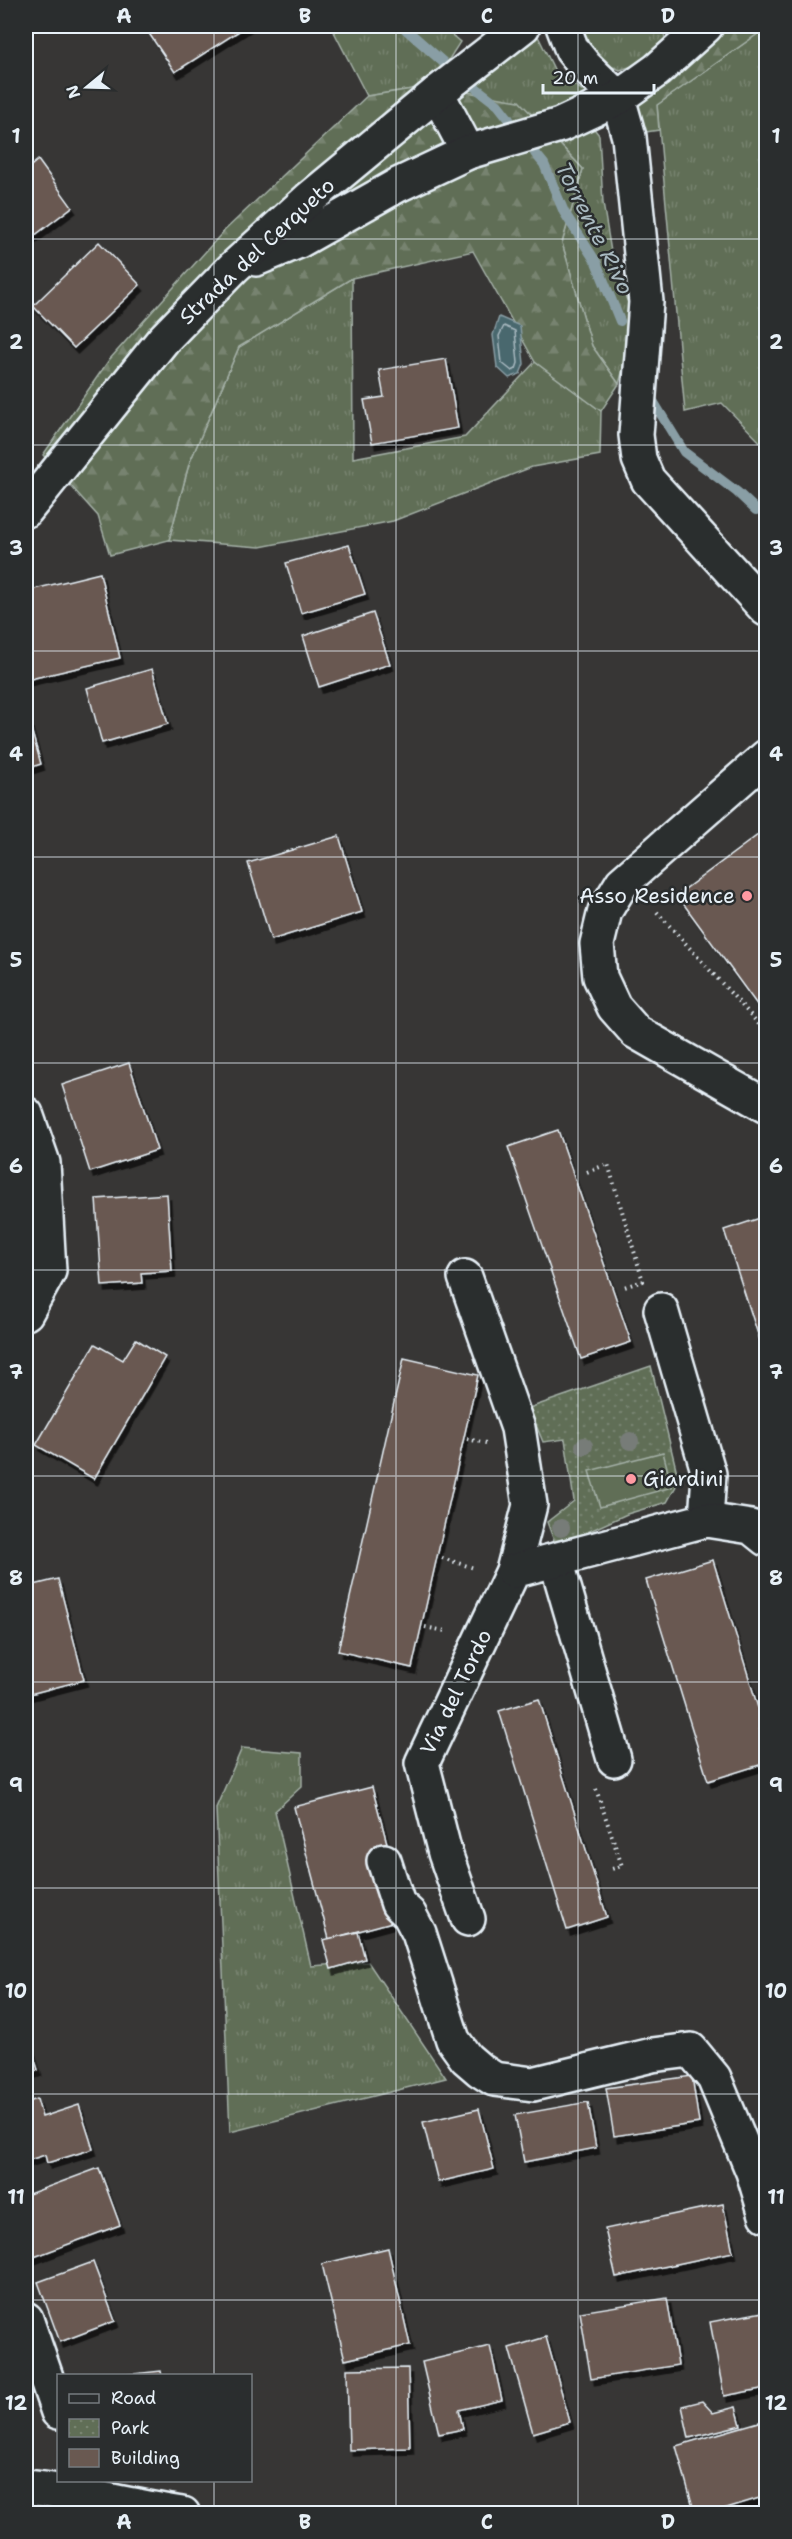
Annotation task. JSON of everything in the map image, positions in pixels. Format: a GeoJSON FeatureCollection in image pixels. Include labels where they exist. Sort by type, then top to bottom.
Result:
{"type":"FeatureCollection","features":[{"type":"Feature","properties":{"kind":"street","name":"Strada del Cerqueto"},"geometry":{"type":"LineString","coordinates":[[26,510],[163,340],[234,267],[309,199],[437,93],[524,26]]}},
{"type":"Feature","properties":{"kind":"street"},"geometry":{"type":"LineString","coordinates":[[563,26],[572,50],[618,98],[629,137],[646,303],[636,435],[639,459],[648,480],[766,609]]}},
{"type":"Feature","properties":{"kind":"street"},"geometry":{"type":"LineString","coordinates":[[234,267],[299,241],[398,185],[468,152],[560,125],[618,98],[657,70],[680,40],[706,26]]}},
{"type":"Feature","properties":{"kind":"street"},"geometry":{"type":"LineString","coordinates":[[437,93],[468,152]]}},
{"type":"Feature","properties":{"kind":"street"},"geometry":{"type":"LineString","coordinates":[[766,757],[622,883],[605,911],[597,944],[600,977],[614,1007],[636,1032],[766,1106]]}},
{"type":"Feature","properties":{"kind":"street"},"geometry":{"type":"LineString","coordinates":[[26,1113],[43,1163],[49,1271],[26,1313]]}},
{"type":"Feature","properties":{"kind":"street","name":"Via del Tordo"},"geometry":{"type":"LineString","coordinates":[[465,1277],[520,1437],[530,1505],[513,1571],[422,1763],[445,1853],[468,1919]]}},
{"type":"Feature","properties":{"kind":"street"},"geometry":{"type":"LineString","coordinates":[[661,1310],[709,1474],[706,1521]]}},
{"type":"Feature","properties":{"kind":"street"},"geometry":{"type":"LineString","coordinates":[[513,1571],[706,1521],[751,1527],[766,1539]]}},
{"type":"Feature","properties":{"kind":"street"},"geometry":{"type":"LineString","coordinates":[[556,1560],[614,1759]]}},
{"type":"Feature","properties":{"kind":"street"},"geometry":{"type":"LineString","coordinates":[[384,1861],[398,1904],[409,1914],[419,1933],[453,2040],[466,2058],[494,2079],[533,2084],[652,2055],[691,2050],[714,2078],[753,2172],[766,2215]]}},
{"type":"Feature","properties":{"kind":"street"},"geometry":{"type":"LineString","coordinates":[[26,2319],[57,2409]]}},
{"type":"Feature","properties":{"kind":"street"},"geometry":{"type":"LineString","coordinates":[[26,2487],[62,2486],[128,2510],[183,2514]]}},
{"type":"Feature","properties":{"kind":"path"},"geometry":{"type":"LineString","coordinates":[[657,912],[766,1032]]}},
{"type":"Feature","properties":{"kind":"path"},"geometry":{"type":"LineString","coordinates":[[587,1172],[608,1164],[643,1281],[621,1288]]}},
{"type":"Feature","properties":{"kind":"path"},"geometry":{"type":"LineString","coordinates":[[441,1558],[474,1568]]}},
{"type":"Feature","properties":{"kind":"path"},"geometry":{"type":"LineString","coordinates":[[425,1627],[455,1633]]}},
{"type":"Feature","properties":{"kind":"path"},"geometry":{"type":"LineString","coordinates":[[759,1730],[766,1727]]}},
{"type":"Feature","properties":{"kind":"path"},"geometry":{"type":"LineString","coordinates":[[595,1786],[622,1866],[608,1870]]}},
{"type":"Feature","properties":{"kind":"green space"},"geometry":{"type":"Polygon","coordinates":[[[331,26],[441,26],[460,42],[432,86],[367,96],[331,26]]]}},
{"type":"Feature","properties":{"kind":"green space"},"geometry":{"type":"Polygon","coordinates":[[[573,26],[663,26],[665,39],[652,60],[620,70],[593,59],[573,26]]]}},
{"type":"Feature","properties":{"kind":"green space"},"geometry":{"type":"Polygon","coordinates":[[[726,26],[766,26],[766,28],[657,105],[659,130],[646,132],[637,106],[726,26]]]}},
{"type":"Feature","properties":{"kind":"green space"},"geometry":{"type":"Polygon","coordinates":[[[534,28],[555,71],[590,96],[535,118],[461,91],[534,28]]]}},
{"type":"Feature","properties":{"kind":"green space"},"geometry":{"type":"Polygon","coordinates":[[[766,28],[766,448],[722,403],[685,412],[657,105],[766,28]]]}},
{"type":"Feature","properties":{"kind":"green space"},"geometry":{"type":"Polygon","coordinates":[[[432,86],[519,101],[583,169],[562,243],[592,346],[619,384],[601,411],[535,362],[473,251],[352,278],[239,347],[189,464],[169,540],[110,555],[98,516],[43,455],[109,360],[223,232],[367,96],[432,86]]]}},
{"type":"Feature","properties":{"kind":"green space"},"geometry":{"type":"Polygon","coordinates":[[[588,121],[599,135],[603,203],[614,270],[636,321],[619,384],[592,346],[562,243],[583,169],[554,138],[588,121]]]}},
{"type":"Feature","properties":{"kind":"green space"},"geometry":{"type":"Polygon","coordinates":[[[352,278],[353,458],[465,437],[535,362],[601,411],[600,455],[532,467],[393,521],[260,547],[169,540],[189,464],[239,347],[352,278]]]}},
{"type":"Feature","properties":{"kind":"green space"},"geometry":{"type":"Polygon","coordinates":[[[651,1366],[679,1481],[667,1502],[627,1514],[581,1535],[554,1541],[547,1522],[574,1501],[565,1439],[543,1442],[529,1408],[651,1366]]]}},
{"type":"Feature","properties":{"kind":"green space","name":"Giardini"},"geometry":{"type":"Polygon","coordinates":[[[663,1452],[672,1487],[600,1507],[589,1471],[663,1452]]]}},
{"type":"Feature","properties":{"kind":"green space"},"geometry":{"type":"Polygon","coordinates":[[[242,1748],[302,1753],[302,1786],[275,1811],[311,1966],[368,1962],[446,2078],[230,2132],[216,1808],[242,1748]]]}},
{"type":"Feature","properties":{"kind":"water"},"geometry":{"type":"Polygon","coordinates":[[[499,317],[520,326],[524,364],[520,374],[509,378],[497,367],[493,335],[499,317]]]}},
{"type":"Feature","properties":{"kind":"building"},"geometry":{"type":"Polygon","coordinates":[[[144,26],[247,26],[175,72],[144,26]]]}},
{"type":"Feature","properties":{"kind":"building"},"geometry":{"type":"Polygon","coordinates":[[[38,160],[72,207],[26,242],[26,170],[38,160]]]}},
{"type":"Feature","properties":{"kind":"building"},"geometry":{"type":"Polygon","coordinates":[[[99,242],[140,285],[74,348],[33,306],[99,242]]]}},
{"type":"Feature","properties":{"kind":"building"},"geometry":{"type":"Polygon","coordinates":[[[446,359],[458,428],[372,443],[364,400],[384,397],[379,370],[446,359]]]}},
{"type":"Feature","properties":{"kind":"building"},"geometry":{"type":"Polygon","coordinates":[[[349,545],[365,594],[301,613],[286,563],[349,545]]]}},
{"type":"Feature","properties":{"kind":"building"},"geometry":{"type":"Polygon","coordinates":[[[100,573],[120,658],[26,680],[26,591],[100,573]]]}},
{"type":"Feature","properties":{"kind":"building"},"geometry":{"type":"Polygon","coordinates":[[[373,613],[390,664],[319,687],[303,636],[373,613]]]}},
{"type":"Feature","properties":{"kind":"building"},"geometry":{"type":"Polygon","coordinates":[[[152,669],[168,724],[102,743],[87,688],[152,669]]]}},
{"type":"Feature","properties":{"kind":"building"},"geometry":{"type":"Polygon","coordinates":[[[29,722],[41,764],[26,769],[26,723],[29,722]]]}},
{"type":"Feature","properties":{"kind":"building"},"geometry":{"type":"Polygon","coordinates":[[[766,829],[766,1017],[677,895],[766,829]]]}},
{"type":"Feature","properties":{"kind":"building"},"geometry":{"type":"Polygon","coordinates":[[[339,836],[362,912],[271,940],[248,863],[339,836]]]}},
{"type":"Feature","properties":{"kind":"building"},"geometry":{"type":"Polygon","coordinates":[[[129,1063],[157,1150],[90,1172],[62,1085],[129,1063]]]}},
{"type":"Feature","properties":{"kind":"building"},"geometry":{"type":"Polygon","coordinates":[[[558,1130],[631,1342],[581,1359],[508,1147],[558,1130]]]}},
{"type":"Feature","properties":{"kind":"building"},"geometry":{"type":"Polygon","coordinates":[[[167,1194],[172,1271],[141,1273],[142,1283],[102,1286],[96,1199],[167,1194]]]}},
{"type":"Feature","properties":{"kind":"building"},"geometry":{"type":"Polygon","coordinates":[[[766,1216],[766,1359],[724,1230],[766,1216]]]}},
{"type":"Feature","properties":{"kind":"building"},"geometry":{"type":"Polygon","coordinates":[[[136,1339],[165,1357],[94,1479],[36,1445],[95,1344],[123,1360],[136,1339]]]}},
{"type":"Feature","properties":{"kind":"building"},"geometry":{"type":"Polygon","coordinates":[[[404,1358],[478,1375],[412,1668],[338,1651],[404,1358]]]}},
{"type":"Feature","properties":{"kind":"building"},"geometry":{"type":"Polygon","coordinates":[[[713,1560],[766,1734],[766,1763],[708,1781],[646,1580],[713,1560]]]}},
{"type":"Feature","properties":{"kind":"building"},"geometry":{"type":"Polygon","coordinates":[[[58,1579],[84,1680],[26,1695],[26,1587],[58,1579]]]}},
{"type":"Feature","properties":{"kind":"building"},"geometry":{"type":"Polygon","coordinates":[[[539,1699],[607,1917],[567,1930],[499,1711],[539,1699]]]}},
{"type":"Feature","properties":{"kind":"building"},"geometry":{"type":"Polygon","coordinates":[[[372,1787],[407,1918],[329,1939],[294,1807],[372,1787]]]}},
{"type":"Feature","properties":{"kind":"building"},"geometry":{"type":"Polygon","coordinates":[[[761,1850],[766,1850],[766,1927],[764,1927],[761,1850]]]}},
{"type":"Feature","properties":{"kind":"building"},"geometry":{"type":"Polygon","coordinates":[[[358,1932],[365,1959],[331,1969],[323,1940],[358,1932]]]}},
{"type":"Feature","properties":{"kind":"building"},"geometry":{"type":"Polygon","coordinates":[[[26,2032],[38,2070],[26,2074],[26,2032]]]}},
{"type":"Feature","properties":{"kind":"building"},"geometry":{"type":"Polygon","coordinates":[[[692,2076],[699,2123],[614,2136],[606,2088],[692,2076]]]}},
{"type":"Feature","properties":{"kind":"building"},"geometry":{"type":"Polygon","coordinates":[[[37,2099],[42,2117],[79,2105],[93,2149],[47,2163],[45,2155],[26,2161],[26,2103],[37,2099]]]}},
{"type":"Feature","properties":{"kind":"building"},"geometry":{"type":"Polygon","coordinates":[[[588,2102],[596,2148],[524,2162],[515,2115],[588,2102]]]}},
{"type":"Feature","properties":{"kind":"building"},"geometry":{"type":"Polygon","coordinates":[[[479,2109],[494,2169],[438,2182],[423,2122],[479,2109]]]}},
{"type":"Feature","properties":{"kind":"building"},"geometry":{"type":"Polygon","coordinates":[[[99,2168],[120,2225],[26,2260],[26,2195],[99,2168]]]}},
{"type":"Feature","properties":{"kind":"building"},"geometry":{"type":"Polygon","coordinates":[[[723,2204],[733,2252],[616,2277],[605,2229],[723,2204]]]}},
{"type":"Feature","properties":{"kind":"building"},"geometry":{"type":"Polygon","coordinates":[[[388,2248],[410,2345],[345,2360],[322,2264],[388,2248]]]}},
{"type":"Feature","properties":{"kind":"building"},"geometry":{"type":"Polygon","coordinates":[[[93,2262],[115,2321],[60,2342],[38,2282],[93,2262]]]}},
{"type":"Feature","properties":{"kind":"building"},"geometry":{"type":"Polygon","coordinates":[[[667,2298],[678,2365],[591,2379],[580,2312],[667,2298]]]}},
{"type":"Feature","properties":{"kind":"building"},"geometry":{"type":"Polygon","coordinates":[[[763,2312],[766,2333],[766,2388],[724,2396],[710,2322],[763,2312]]]}},
{"type":"Feature","properties":{"kind":"building"},"geometry":{"type":"Polygon","coordinates":[[[546,2337],[570,2422],[533,2433],[509,2348],[546,2337]]]}},
{"type":"Feature","properties":{"kind":"building"},"geometry":{"type":"Polygon","coordinates":[[[490,2346],[502,2400],[459,2410],[463,2429],[439,2434],[422,2362],[490,2346]]]}},
{"type":"Feature","properties":{"kind":"building"},"geometry":{"type":"Polygon","coordinates":[[[408,2368],[410,2448],[349,2450],[347,2369],[408,2368]]]}},
{"type":"Feature","properties":{"kind":"building"},"geometry":{"type":"Polygon","coordinates":[[[161,2371],[162,2374],[133,2374],[161,2371]]]}},
{"type":"Feature","properties":{"kind":"building"},"geometry":{"type":"Polygon","coordinates":[[[702,2401],[713,2413],[736,2407],[741,2425],[689,2438],[682,2406],[702,2401]]]}},
{"type":"Feature","properties":{"kind":"building"},"geometry":{"type":"Polygon","coordinates":[[[766,2420],[766,2496],[707,2514],[695,2514],[676,2446],[766,2420]]]}},
{"type":"Feature","properties":{"kind":"waterway","name":"Torrente Rivo"},"geometry":{"type":"LineString","coordinates":[[402,26],[443,62]]}},
{"type":"Feature","properties":{"kind":"waterway","name":"Torrente Rivo"},"geometry":{"type":"LineString","coordinates":[[476,88],[498,105],[509,119]]}},
{"type":"Feature","properties":{"kind":"waterway","name":"Torrente Rivo"},"geometry":{"type":"LineString","coordinates":[[535,153],[544,164],[564,212],[596,262],[620,321]]}},
{"type":"Feature","properties":{"kind":"waterway","name":"Torrente Rivo"},"geometry":{"type":"LineString","coordinates":[[653,401],[684,452],[737,492],[756,510]]}},
{"type":"Feature","properties":{"kind":"place","name":"Asso Residence"},"geometry":{"type":"Point","coordinates":[747,896]}},
{"type":"Feature","properties":{"kind":"place","name":"Giardini"},"geometry":{"type":"Point","coordinates":[631,1479]}}]}
